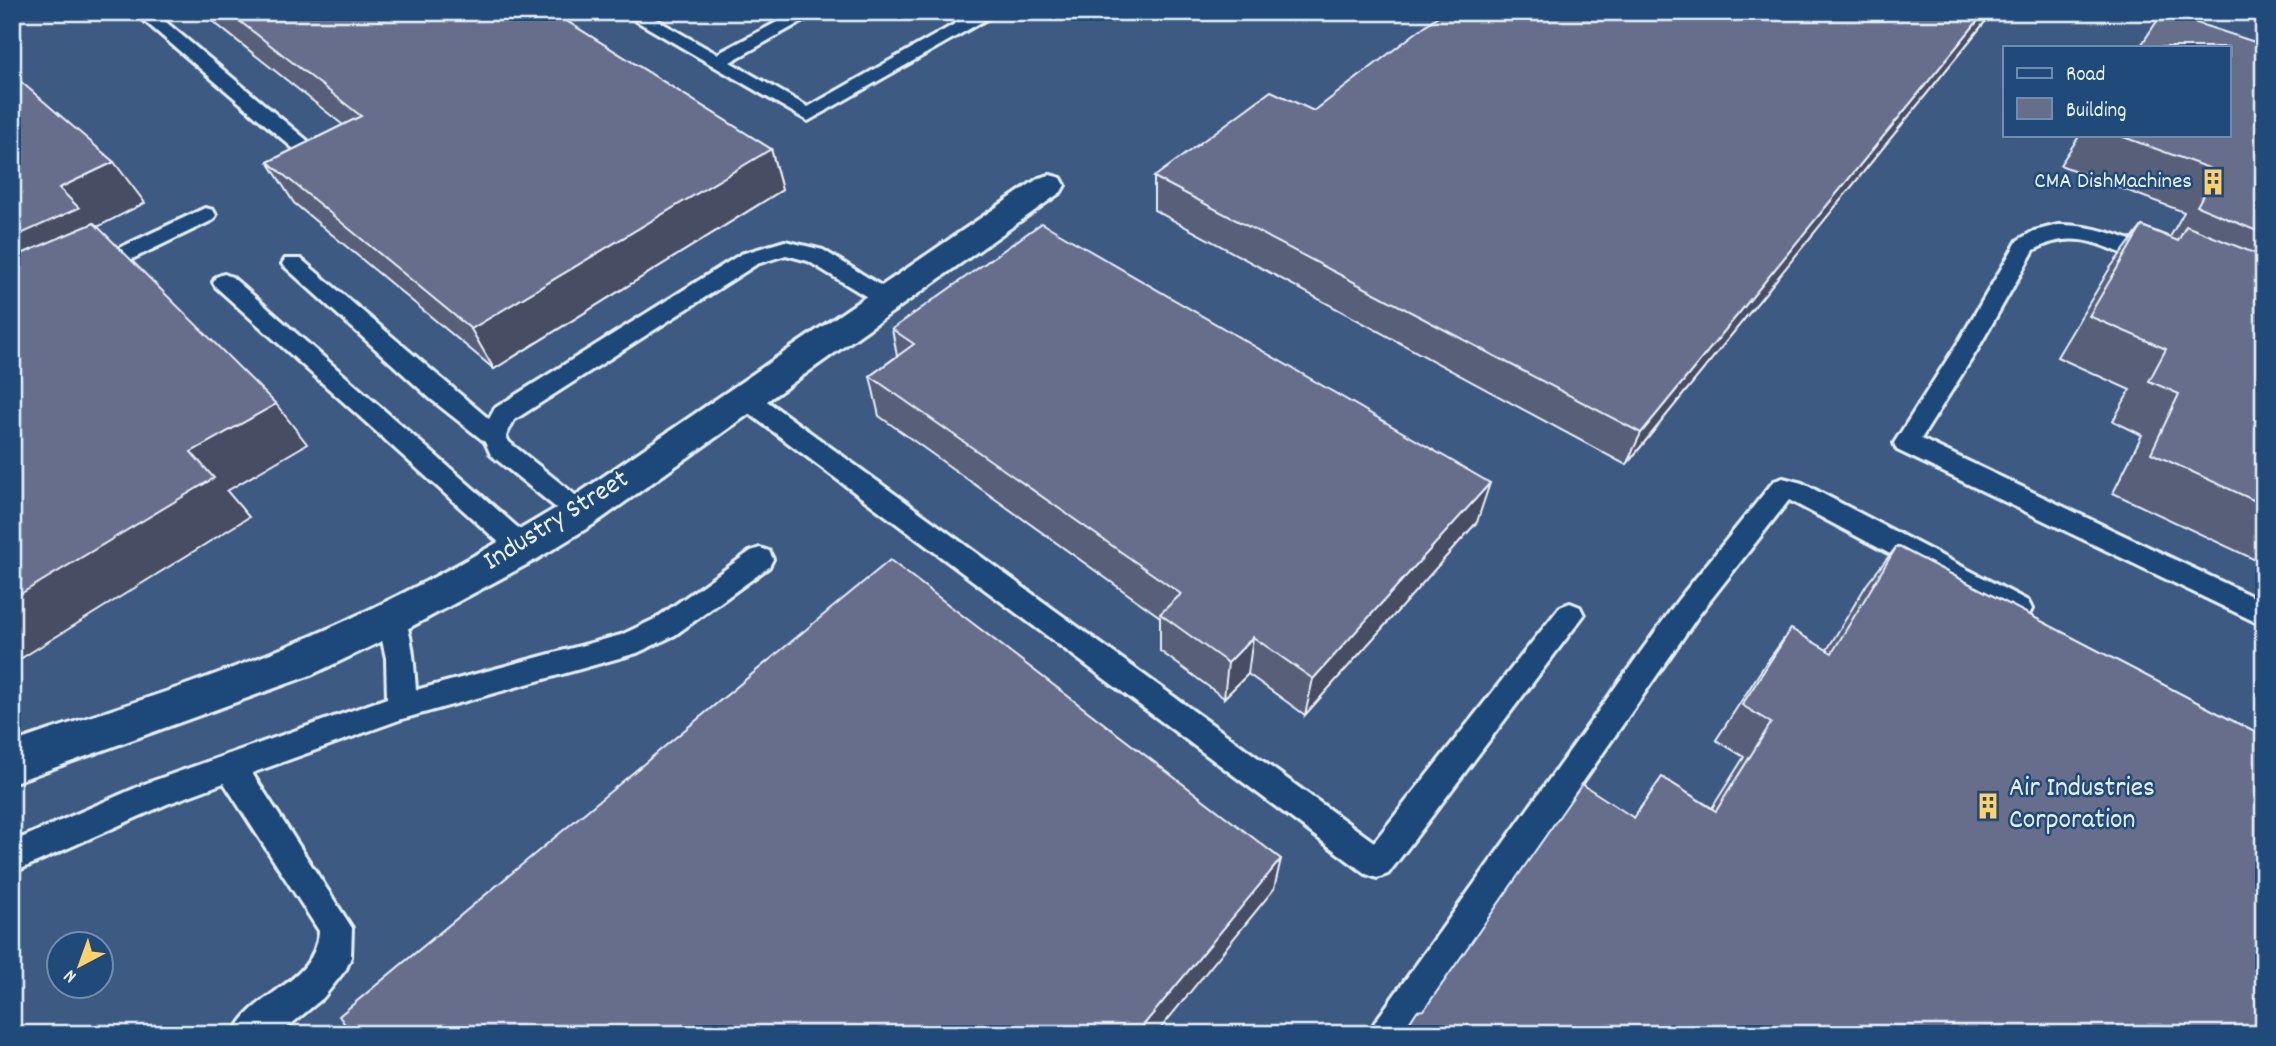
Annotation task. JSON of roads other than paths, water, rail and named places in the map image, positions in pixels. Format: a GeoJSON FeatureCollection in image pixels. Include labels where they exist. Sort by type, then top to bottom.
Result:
{"type":"FeatureCollection","features":[{"type":"Feature","properties":{"kind":"street","name":"Industry Street"},"geometry":{"type":"LineString","coordinates":[[12,763],[296,662],[391,618],[523,548],[580,513],[1050,185]]}},
{"type":"Feature","properties":{"kind":"lane"},"geometry":{"type":"LineString","coordinates":[[143,12],[308,150]]}},
{"type":"Feature","properties":{"kind":"lane"},"geometry":{"type":"LineString","coordinates":[[630,12],[808,115],[990,12]]}},
{"type":"Feature","properties":{"kind":"lane"},"geometry":{"type":"LineString","coordinates":[[718,61],[810,12]]}},
{"type":"Feature","properties":{"kind":"lane"},"geometry":{"type":"LineString","coordinates":[[2255,12],[2264,15]]}},
{"type":"Feature","properties":{"kind":"lane"},"geometry":{"type":"LineString","coordinates":[[73,279],[205,215]]}},
{"type":"Feature","properties":{"kind":"lane"},"geometry":{"type":"LineString","coordinates":[[2175,267],[2084,233],[2054,230],[2039,236],[2026,245],[1968,346],[1906,443],[2264,615]]}},
{"type":"Feature","properties":{"kind":"lane"},"geometry":{"type":"LineString","coordinates":[[494,436],[505,415],[749,258],[785,248],[815,255],[886,298]]}},
{"type":"Feature","properties":{"kind":"lane"},"geometry":{"type":"LineString","coordinates":[[293,264],[441,394],[494,436],[500,448],[580,513]]}},
{"type":"Feature","properties":{"kind":"lane"},"geometry":{"type":"LineString","coordinates":[[223,282],[523,548]]}},
{"type":"Feature","properties":{"kind":"lane"},"geometry":{"type":"LineString","coordinates":[[744,397],[1377,863],[1570,615]]}},
{"type":"Feature","properties":{"kind":"lane"},"geometry":{"type":"LineString","coordinates":[[1387,1034],[1688,608],[1783,488],[1793,490],[2041,622]]}},
{"type":"Feature","properties":{"kind":"lane"},"geometry":{"type":"LineString","coordinates":[[12,858],[158,793],[402,706],[627,645],[665,627],[760,559]]}},
{"type":"Feature","properties":{"kind":"lane"},"geometry":{"type":"LineString","coordinates":[[391,618],[400,658],[402,706]]}},
{"type":"Feature","properties":{"kind":"lane"},"geometry":{"type":"LineString","coordinates":[[231,767],[336,928],[334,957],[311,986],[251,1034]]}},
{"type":"Feature","properties":{"kind":"place","name":"CMA DishMachines"},"geometry":{"type":"Point","coordinates":[2213,182]}},
{"type":"Feature","properties":{"kind":"place","name":"Air Industries Corporation"},"geometry":{"type":"Point","coordinates":[1988,806]}}]}
